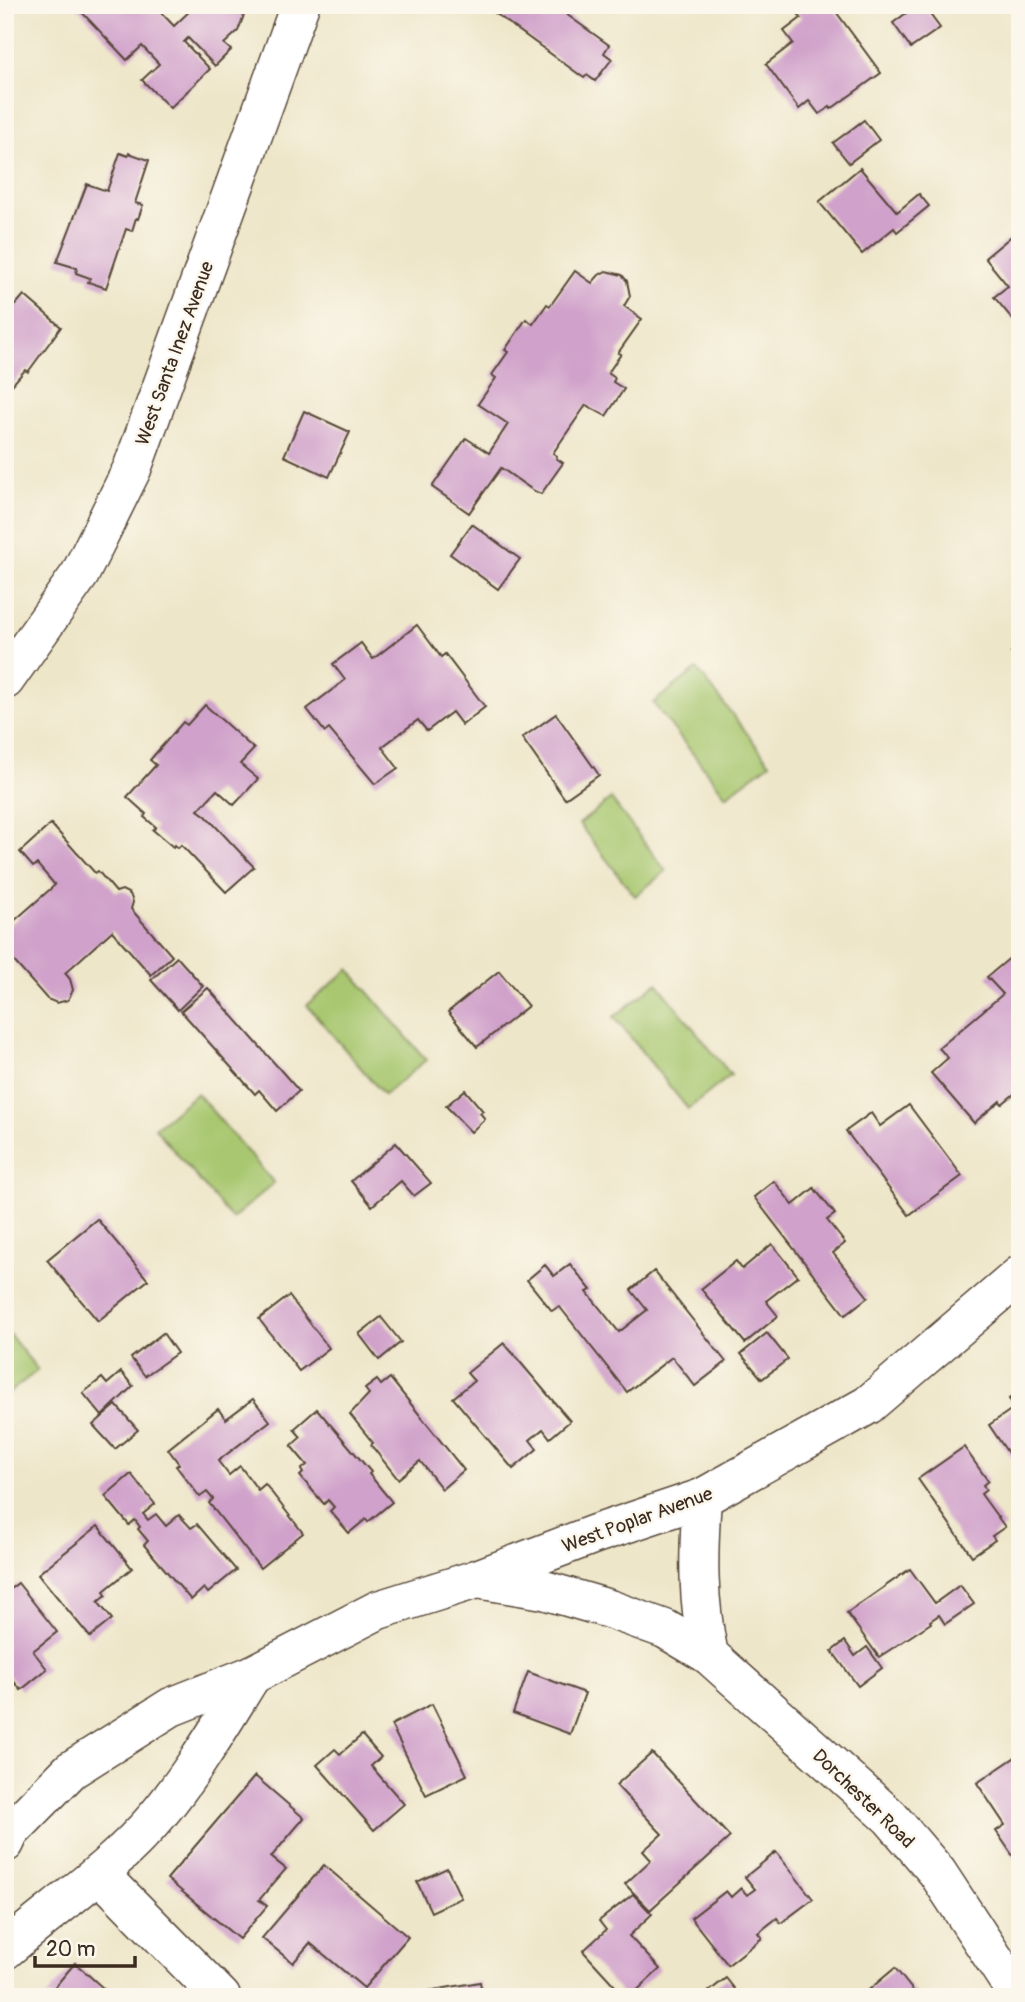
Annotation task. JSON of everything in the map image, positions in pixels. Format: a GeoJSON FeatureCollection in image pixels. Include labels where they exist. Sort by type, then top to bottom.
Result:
{"type":"FeatureCollection","features":[{"type":"Feature","properties":{"kind":"street","name":"West Santa Inez Avenue"},"geometry":{"type":"LineString","coordinates":[[5,680],[80,574],[132,469],[300,5]]}},
{"type":"Feature","properties":{"kind":"street","name":"West Poplar Avenue"},"geometry":{"type":"LineString","coordinates":[[5,1843],[10,1832],[71,1770],[171,1707],[252,1675],[378,1609],[477,1579],[595,1534],[702,1498],[868,1405],[1020,1275]]}},
{"type":"Feature","properties":{"kind":"street"},"geometry":{"type":"LineString","coordinates":[[702,1498],[698,1576],[700,1616],[709,1655]]}},
{"type":"Feature","properties":{"kind":"street","name":"Dorchester Road"},"geometry":{"type":"LineString","coordinates":[[477,1579],[544,1590],[609,1609],[665,1629],[709,1655],[890,1817],[937,1871],[1019,1997]]}},
{"type":"Feature","properties":{"kind":"street","name":"West Poplar Avenue"},"geometry":{"type":"LineString","coordinates":[[5,1950],[99,1873],[157,1816],[252,1675]]}},
{"type":"Feature","properties":{"kind":"street"},"geometry":{"type":"LineString","coordinates":[[99,1873],[221,1997]]}},
{"type":"Feature","properties":{"kind":"green space"},"geometry":{"type":"Polygon","coordinates":[[[697,669],[770,763],[726,796],[653,703],[697,669]]]}},
{"type":"Feature","properties":{"kind":"green space"},"geometry":{"type":"Polygon","coordinates":[[[611,799],[666,871],[635,896],[579,824],[611,799]]]}},
{"type":"Feature","properties":{"kind":"green space"},"geometry":{"type":"Polygon","coordinates":[[[349,969],[426,1060],[384,1095],[307,1005],[349,969]]]}},
{"type":"Feature","properties":{"kind":"green space"},"geometry":{"type":"Polygon","coordinates":[[[657,983],[731,1075],[688,1109],[614,1017],[657,983]]]}},
{"type":"Feature","properties":{"kind":"green space"},"geometry":{"type":"Polygon","coordinates":[[[197,1093],[274,1183],[232,1219],[155,1128],[197,1093]]]}},
{"type":"Feature","properties":{"kind":"green space"},"geometry":{"type":"Polygon","coordinates":[[[5,1329],[38,1370],[5,1396],[5,1329]]]}},
{"type":"Feature","properties":{"kind":"building"},"geometry":{"type":"Polygon","coordinates":[[[75,5],[154,5],[174,26],[196,5],[238,5],[245,12],[238,31],[224,44],[231,50],[215,66],[188,38],[184,42],[210,69],[170,108],[142,80],[159,64],[142,46],[127,60],[75,5]]]}},
{"type":"Feature","properties":{"kind":"building"},"geometry":{"type":"Polygon","coordinates":[[[484,5],[561,5],[559,9],[609,45],[604,53],[612,59],[595,81],[587,75],[584,78],[484,5]]]}},
{"type":"Feature","properties":{"kind":"building"},"geometry":{"type":"Polygon","coordinates":[[[792,5],[831,5],[881,73],[831,109],[830,107],[819,114],[809,101],[799,109],[766,64],[793,43],[784,31],[801,18],[792,5]]]}},
{"type":"Feature","properties":{"kind":"building"},"geometry":{"type":"Polygon","coordinates":[[[917,5],[923,5],[940,28],[911,48],[893,23],[917,5]]]}},
{"type":"Feature","properties":{"kind":"building"},"geometry":{"type":"Polygon","coordinates":[[[5,42],[12,55],[5,59],[5,42]]]}},
{"type":"Feature","properties":{"kind":"building"},"geometry":{"type":"Polygon","coordinates":[[[864,120],[879,140],[849,163],[833,143],[864,120]]]}},
{"type":"Feature","properties":{"kind":"building"},"geometry":{"type":"Polygon","coordinates":[[[120,153],[128,156],[129,153],[149,160],[135,203],[143,205],[132,231],[126,229],[106,288],[88,282],[90,278],[76,273],[77,268],[57,262],[87,184],[107,191],[120,153]]]}},
{"type":"Feature","properties":{"kind":"building"},"geometry":{"type":"Polygon","coordinates":[[[860,168],[897,212],[919,194],[929,206],[897,232],[894,228],[862,254],[819,202],[860,168]]]}},
{"type":"Feature","properties":{"kind":"building"},"geometry":{"type":"Polygon","coordinates":[[[1020,229],[1020,317],[1014,321],[994,297],[1008,286],[985,258],[1020,229]]]}},
{"type":"Feature","properties":{"kind":"building"},"geometry":{"type":"Polygon","coordinates":[[[575,271],[592,283],[606,271],[622,275],[627,281],[630,296],[624,306],[642,319],[618,353],[621,354],[608,373],[615,378],[613,382],[624,389],[606,416],[586,405],[553,453],[563,463],[541,494],[501,468],[469,513],[432,487],[466,438],[489,453],[508,424],[478,404],[496,378],[492,375],[508,352],[505,350],[526,319],[533,324],[547,304],[550,306],[575,271]]]}},
{"type":"Feature","properties":{"kind":"building"},"geometry":{"type":"Polygon","coordinates":[[[24,295],[61,327],[28,372],[25,370],[5,393],[5,317],[24,295]]]}},
{"type":"Feature","properties":{"kind":"building"},"geometry":{"type":"Polygon","coordinates":[[[304,411],[350,432],[329,477],[284,456],[304,411]]]}},
{"type":"Feature","properties":{"kind":"building"},"geometry":{"type":"Polygon","coordinates":[[[472,524],[520,559],[498,589],[450,554],[472,524]]]}},
{"type":"Feature","properties":{"kind":"building"},"geometry":{"type":"Polygon","coordinates":[[[417,625],[441,657],[445,654],[485,707],[462,725],[452,712],[427,731],[418,720],[382,747],[398,768],[375,784],[329,729],[325,732],[307,709],[345,680],[333,664],[361,643],[373,659],[417,625]]]}},
{"type":"Feature","properties":{"kind":"building"},"geometry":{"type":"Polygon","coordinates":[[[1020,646],[1020,664],[1011,652],[1020,646]]]}},
{"type":"Feature","properties":{"kind":"building"},"geometry":{"type":"Polygon","coordinates":[[[205,705],[254,749],[240,764],[258,779],[234,805],[217,790],[198,810],[254,867],[226,892],[181,845],[178,848],[175,845],[173,847],[153,830],[156,827],[144,817],[146,814],[127,797],[156,765],[150,760],[183,722],[187,725],[205,705]]]}},
{"type":"Feature","properties":{"kind":"building"},"geometry":{"type":"Polygon","coordinates":[[[556,714],[599,775],[565,799],[522,738],[556,714]]]}},
{"type":"Feature","properties":{"kind":"building"},"geometry":{"type":"Polygon","coordinates":[[[51,824],[116,892],[122,890],[130,894],[133,902],[131,909],[172,956],[151,975],[112,931],[65,973],[73,990],[68,1000],[57,1003],[47,999],[5,951],[5,929],[55,885],[37,864],[33,867],[20,852],[51,824]]]}},
{"type":"Feature","properties":{"kind":"building"},"geometry":{"type":"Polygon","coordinates":[[[1018,951],[1020,1089],[1002,1104],[1000,1101],[974,1123],[931,1073],[948,1058],[939,1048],[1003,994],[987,977],[1018,951]]]}},
{"type":"Feature","properties":{"kind":"building"},"geometry":{"type":"Polygon","coordinates":[[[177,957],[203,986],[178,1010],[151,980],[177,957]]]}},
{"type":"Feature","properties":{"kind":"building"},"geometry":{"type":"Polygon","coordinates":[[[499,971],[528,1006],[477,1047],[448,1012],[499,971]]]}},
{"type":"Feature","properties":{"kind":"building"},"geometry":{"type":"Polygon","coordinates":[[[208,988],[299,1091],[277,1111],[259,1090],[255,1094],[181,1011],[208,988]]]}},
{"type":"Feature","properties":{"kind":"building"},"geometry":{"type":"Polygon","coordinates":[[[465,1090],[483,1111],[480,1113],[485,1119],[471,1132],[446,1106],[465,1090]]]}},
{"type":"Feature","properties":{"kind":"building"},"geometry":{"type":"Polygon","coordinates":[[[909,1105],[962,1176],[909,1215],[846,1131],[871,1113],[880,1126],[909,1105]]]}},
{"type":"Feature","properties":{"kind":"building"},"geometry":{"type":"Polygon","coordinates":[[[396,1143],[431,1183],[414,1196],[401,1181],[372,1206],[351,1181],[396,1143]]]}},
{"type":"Feature","properties":{"kind":"building"},"geometry":{"type":"Polygon","coordinates":[[[774,1181],[793,1205],[814,1188],[835,1214],[827,1220],[845,1243],[833,1253],[868,1297],[845,1315],[754,1197],[774,1181]]]}},
{"type":"Feature","properties":{"kind":"building"},"geometry":{"type":"Polygon","coordinates":[[[97,1219],[148,1280],[98,1321],[47,1260],[97,1219]]]}},
{"type":"Feature","properties":{"kind":"building"},"geometry":{"type":"Polygon","coordinates":[[[772,1244],[798,1276],[766,1301],[778,1316],[745,1343],[701,1289],[736,1261],[742,1269],[772,1244]]]}},
{"type":"Feature","properties":{"kind":"building"},"geometry":{"type":"Polygon","coordinates":[[[570,1264],[591,1290],[587,1292],[619,1332],[647,1310],[631,1290],[654,1271],[726,1362],[695,1386],[672,1357],[627,1392],[559,1306],[552,1311],[527,1280],[545,1265],[554,1276],[570,1264]]]}},
{"type":"Feature","properties":{"kind":"building"},"geometry":{"type":"Polygon","coordinates":[[[289,1296],[329,1348],[299,1371],[259,1319],[289,1296]]]}},
{"type":"Feature","properties":{"kind":"building"},"geometry":{"type":"Polygon","coordinates":[[[381,1317],[401,1342],[379,1360],[359,1334],[381,1317]]]}},
{"type":"Feature","properties":{"kind":"building"},"geometry":{"type":"Polygon","coordinates":[[[163,1333],[177,1353],[145,1376],[131,1358],[163,1333]]]}},
{"type":"Feature","properties":{"kind":"building"},"geometry":{"type":"Polygon","coordinates":[[[767,1333],[788,1359],[762,1379],[741,1354],[767,1333]]]}},
{"type":"Feature","properties":{"kind":"building"},"geometry":{"type":"Polygon","coordinates":[[[504,1343],[570,1421],[550,1438],[543,1429],[530,1440],[537,1449],[513,1469],[453,1398],[474,1381],[467,1373],[504,1343]]]}},
{"type":"Feature","properties":{"kind":"building"},"geometry":{"type":"Polygon","coordinates":[[[121,1372],[133,1386],[102,1416],[83,1393],[102,1378],[107,1384],[121,1372]]]}},
{"type":"Feature","properties":{"kind":"building"},"geometry":{"type":"Polygon","coordinates":[[[390,1378],[464,1470],[442,1489],[420,1461],[398,1479],[350,1414],[369,1394],[365,1389],[377,1380],[381,1385],[390,1378]]]}},
{"type":"Feature","properties":{"kind":"building"},"geometry":{"type":"Polygon","coordinates":[[[1020,1392],[1020,1454],[1012,1459],[989,1425],[1015,1407],[1009,1399],[1020,1392]]]}},
{"type":"Feature","properties":{"kind":"building"},"geometry":{"type":"Polygon","coordinates":[[[253,1399],[270,1421],[218,1461],[229,1475],[240,1466],[258,1490],[265,1484],[303,1533],[260,1568],[209,1503],[213,1499],[207,1492],[200,1497],[176,1466],[179,1464],[168,1449],[218,1409],[226,1419],[253,1399]]]}},
{"type":"Feature","properties":{"kind":"building"},"geometry":{"type":"Polygon","coordinates":[[[116,1405],[138,1430],[115,1449],[93,1425],[116,1405]]]}},
{"type":"Feature","properties":{"kind":"building"},"geometry":{"type":"Polygon","coordinates":[[[317,1409],[371,1472],[369,1474],[392,1502],[368,1522],[366,1519],[349,1533],[330,1511],[334,1507],[328,1500],[324,1504],[300,1476],[303,1473],[301,1470],[307,1465],[291,1446],[301,1437],[294,1429],[317,1409]]]}},
{"type":"Feature","properties":{"kind":"building"},"geometry":{"type":"Polygon","coordinates":[[[964,1447],[988,1481],[983,1485],[986,1490],[981,1494],[1005,1527],[992,1536],[995,1540],[972,1556],[918,1479],[964,1447]]]}},
{"type":"Feature","properties":{"kind":"building"},"geometry":{"type":"Polygon","coordinates":[[[131,1474],[155,1504],[143,1514],[148,1520],[156,1514],[166,1526],[179,1515],[191,1528],[197,1524],[236,1570],[208,1593],[204,1588],[191,1600],[144,1545],[148,1541],[138,1529],[140,1527],[135,1520],[129,1525],[105,1496],[131,1474]]]}},
{"type":"Feature","properties":{"kind":"building"},"geometry":{"type":"Polygon","coordinates":[[[98,1526],[132,1568],[104,1591],[106,1595],[98,1602],[112,1619],[90,1637],[38,1574],[98,1526]]]}},
{"type":"Feature","properties":{"kind":"building"},"geometry":{"type":"Polygon","coordinates":[[[910,1569],[935,1603],[960,1585],[974,1604],[945,1624],[939,1615],[879,1657],[847,1613],[910,1569]]]}},
{"type":"Feature","properties":{"kind":"building"},"geometry":{"type":"Polygon","coordinates":[[[18,1583],[57,1632],[33,1651],[47,1669],[21,1690],[5,1671],[5,1593],[18,1583]]]}},
{"type":"Feature","properties":{"kind":"building"},"geometry":{"type":"Polygon","coordinates":[[[845,1641],[855,1656],[867,1647],[882,1668],[858,1686],[832,1651],[845,1641]]]}},
{"type":"Feature","properties":{"kind":"building"},"geometry":{"type":"Polygon","coordinates":[[[528,1672],[585,1693],[570,1734],[513,1713],[528,1672]]]}},
{"type":"Feature","properties":{"kind":"building"},"geometry":{"type":"Polygon","coordinates":[[[432,1704],[467,1775],[426,1795],[391,1725],[432,1704]]]}},
{"type":"Feature","properties":{"kind":"building"},"geometry":{"type":"Polygon","coordinates":[[[362,1735],[381,1757],[371,1766],[404,1804],[374,1830],[317,1765],[335,1749],[340,1754],[362,1735]]]}},
{"type":"Feature","properties":{"kind":"building"},"geometry":{"type":"Polygon","coordinates":[[[652,1753],[730,1837],[650,1910],[625,1884],[651,1860],[643,1851],[662,1834],[616,1785],[652,1753]]]}},
{"type":"Feature","properties":{"kind":"building"},"geometry":{"type":"Polygon","coordinates":[[[1020,1754],[1020,1856],[1015,1859],[996,1831],[1005,1825],[977,1783],[1020,1754]]]}},
{"type":"Feature","properties":{"kind":"building"},"geometry":{"type":"Polygon","coordinates":[[[255,1776],[304,1818],[271,1857],[286,1869],[259,1900],[267,1906],[239,1939],[167,1879],[255,1776]]]}},
{"type":"Feature","properties":{"kind":"building"},"geometry":{"type":"Polygon","coordinates":[[[776,1852],[813,1899],[781,1923],[777,1918],[758,1933],[762,1938],[728,1965],[691,1918],[726,1891],[731,1897],[741,1888],[747,1895],[755,1889],[745,1877],[776,1852]]]}},
{"type":"Feature","properties":{"kind":"building"},"geometry":{"type":"Polygon","coordinates":[[[324,1865],[408,1937],[364,1988],[310,1943],[293,1963],[262,1938],[324,1865]]]}},
{"type":"Feature","properties":{"kind":"building"},"geometry":{"type":"Polygon","coordinates":[[[447,1868],[461,1898],[431,1912],[417,1882],[447,1868]]]}},
{"type":"Feature","properties":{"kind":"building"},"geometry":{"type":"Polygon","coordinates":[[[633,1894],[652,1914],[629,1936],[660,1969],[630,1997],[625,1997],[583,1951],[606,1930],[599,1921],[633,1894]]]}},
{"type":"Feature","properties":{"kind":"building"},"geometry":{"type":"Polygon","coordinates":[[[75,1963],[113,1997],[46,1997],[75,1963]]]}},
{"type":"Feature","properties":{"kind":"building"},"geometry":{"type":"Polygon","coordinates":[[[895,1968],[918,1997],[866,1997],[864,1994],[895,1968]]]}},
{"type":"Feature","properties":{"kind":"building"},"geometry":{"type":"Polygon","coordinates":[[[726,1978],[741,1997],[702,1997],[726,1978]]]}},
{"type":"Feature","properties":{"kind":"building"},"geometry":{"type":"Polygon","coordinates":[[[480,1982],[483,1997],[404,1997],[404,1995],[480,1982]]]}}]}
